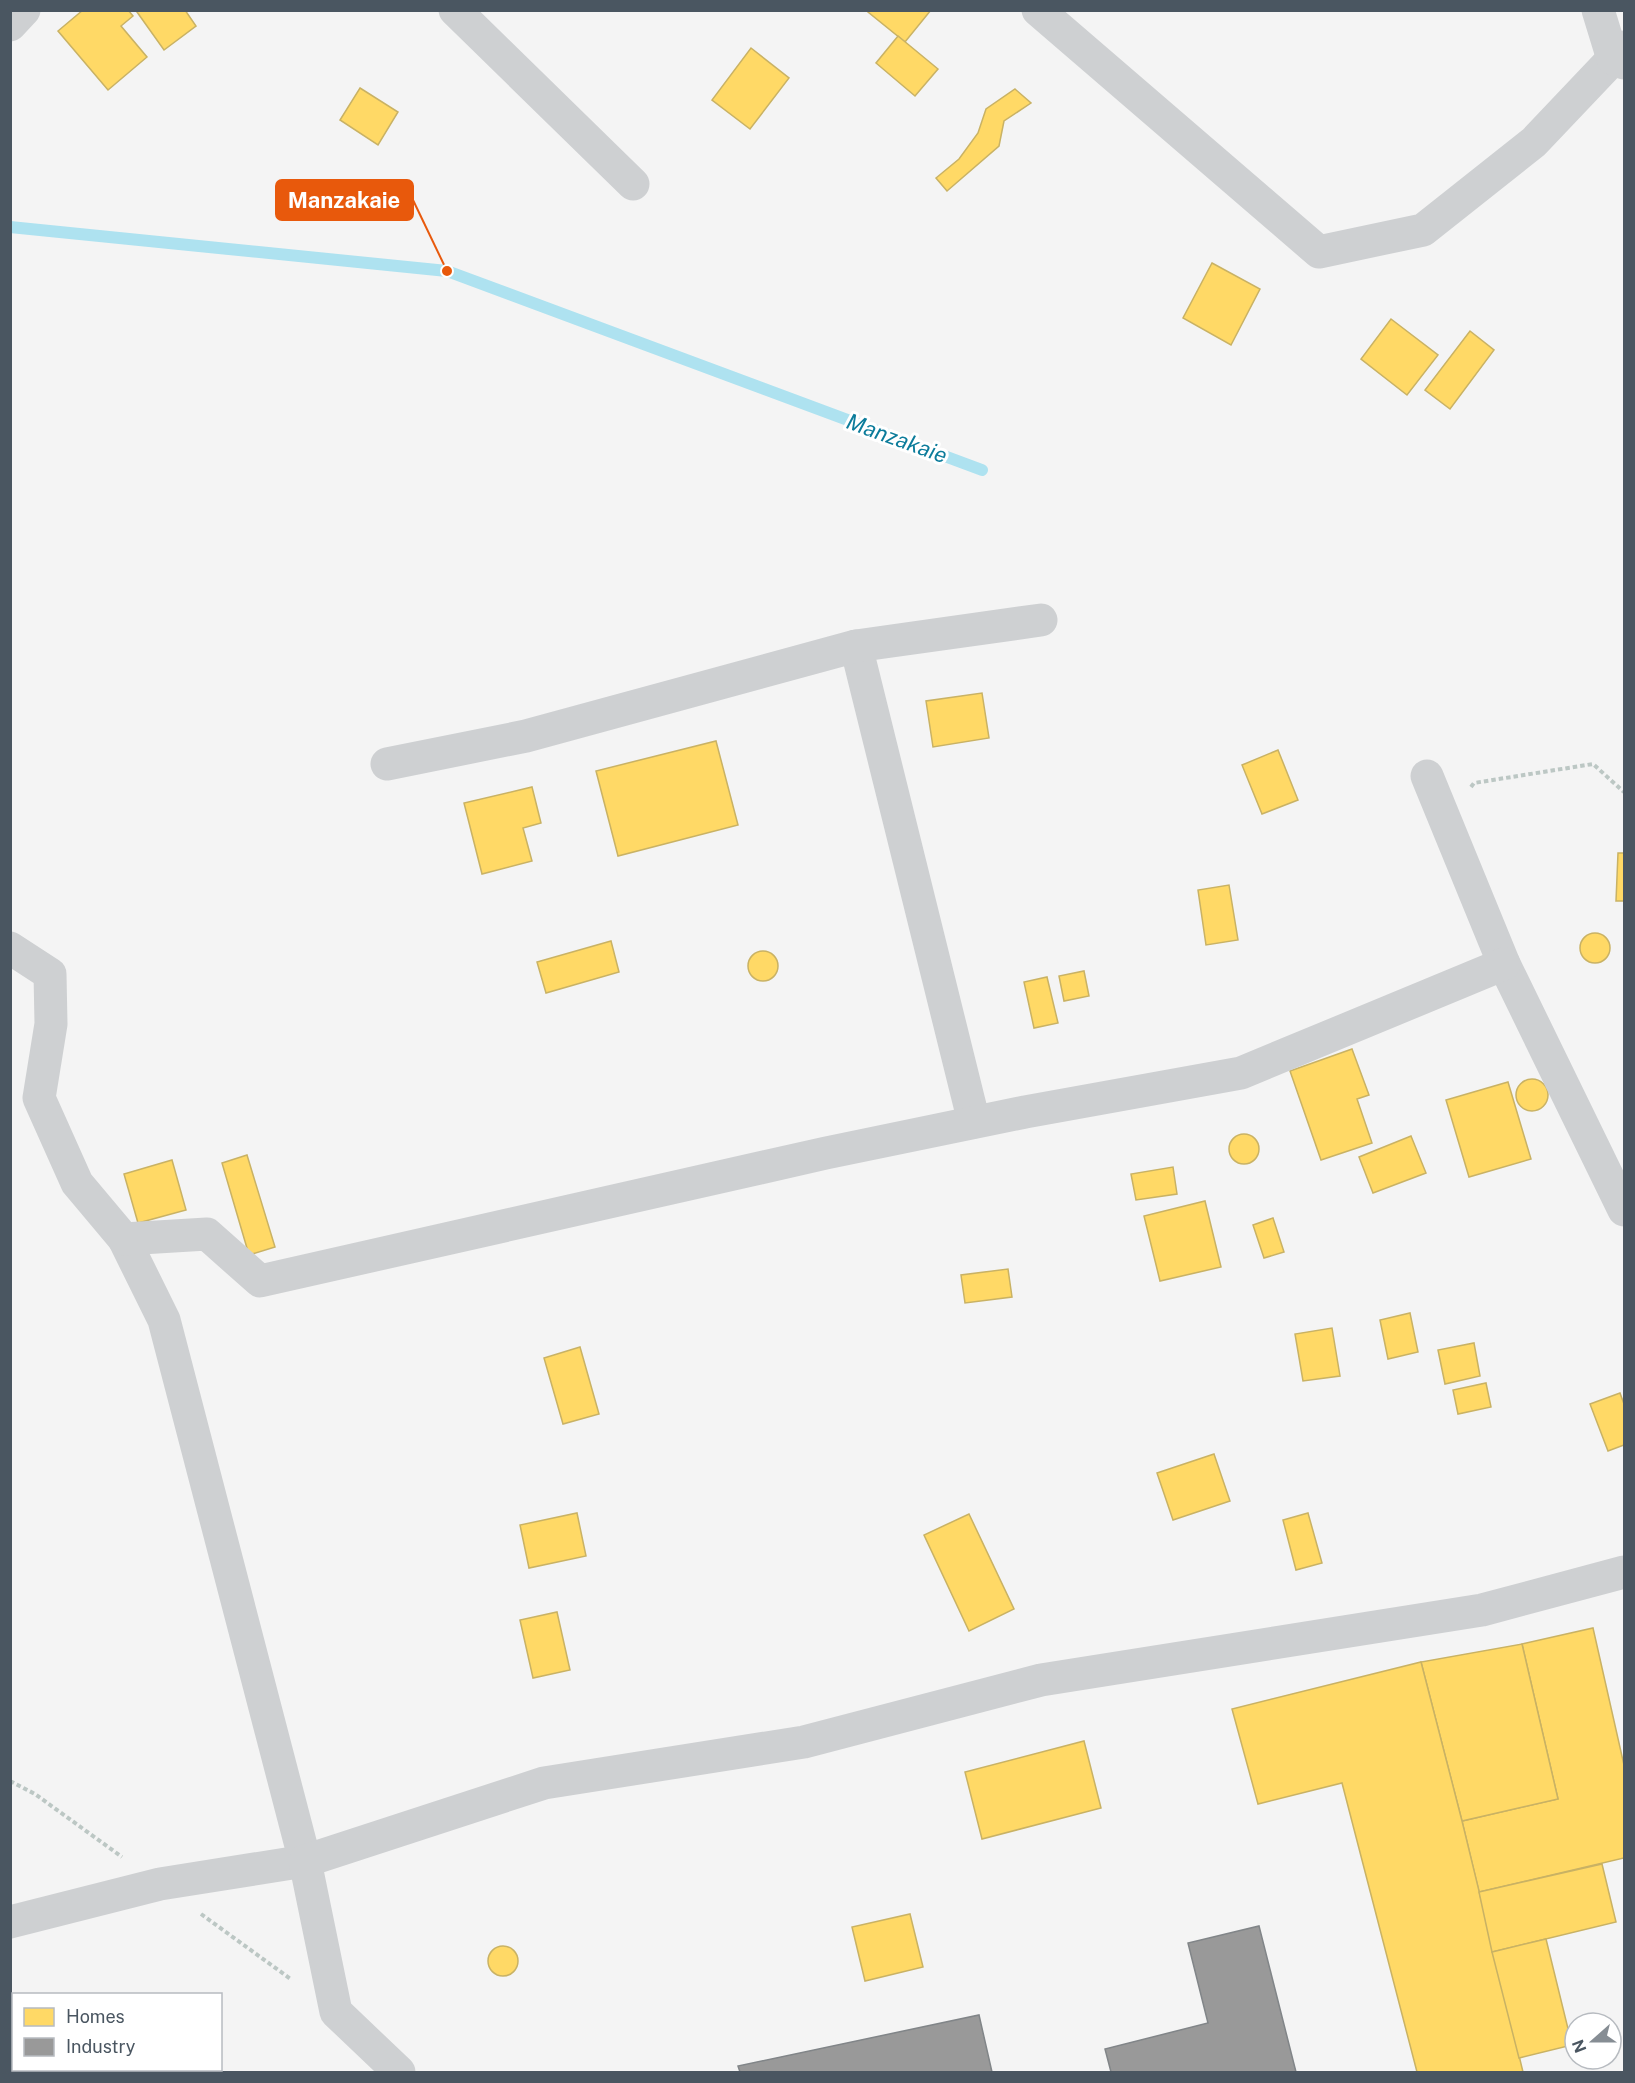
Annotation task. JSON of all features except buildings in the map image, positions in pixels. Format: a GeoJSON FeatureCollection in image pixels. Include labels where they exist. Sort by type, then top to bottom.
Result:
{"type":"FeatureCollection","features":[{"type":"Feature","properties":{"kind":"street"},"geometry":{"type":"LineString","coordinates":[[10,25],[24,10]]}},
{"type":"Feature","properties":{"kind":"street"},"geometry":{"type":"LineString","coordinates":[[455,10],[633,184]]}},
{"type":"Feature","properties":{"kind":"street"},"geometry":{"type":"LineString","coordinates":[[1038,10],[1319,252],[1423,230],[1534,142],[1621,56],[1598,10]]}},
{"type":"Feature","properties":{"kind":"street"},"geometry":{"type":"LineString","coordinates":[[387,764],[526,736],[856,646],[1041,620]]}},
{"type":"Feature","properties":{"kind":"street"},"geometry":{"type":"LineString","coordinates":[[856,646],[974,1122]]}},
{"type":"Feature","properties":{"kind":"street"},"geometry":{"type":"LineString","coordinates":[[1427,776],[1504,964],[1624,1210]]}},
{"type":"Feature","properties":{"kind":"street"},"geometry":{"type":"LineString","coordinates":[[10,948],[50,974],[51,1024],[39,1098],[77,1183],[124,1239],[164,1320],[305,1861],[336,2012],[399,2073]]}},
{"type":"Feature","properties":{"kind":"street"},"geometry":{"type":"LineString","coordinates":[[124,1239],[207,1234],[260,1281],[826,1153],[974,1122],[1241,1073],[1504,964]]}},
{"type":"Feature","properties":{"kind":"street"},"geometry":{"type":"LineString","coordinates":[[10,1922],[160,1884],[305,1861],[544,1783],[804,1742],[1041,1680],[1482,1610],[1624,1572]]}},
{"type":"Feature","properties":{"kind":"path"},"geometry":{"type":"LineString","coordinates":[[1447,825],[1474,783],[1593,764],[1624,792]]}},
{"type":"Feature","properties":{"kind":"waterway","name":"Manzakaie"},"geometry":{"type":"LineString","coordinates":[[10,227],[447,271],[982,470]]}},
{"type":"Feature","properties":{"kind":"place","name":"Manzakaie"},"geometry":{"type":"Point","coordinates":[447,271]}}]}
